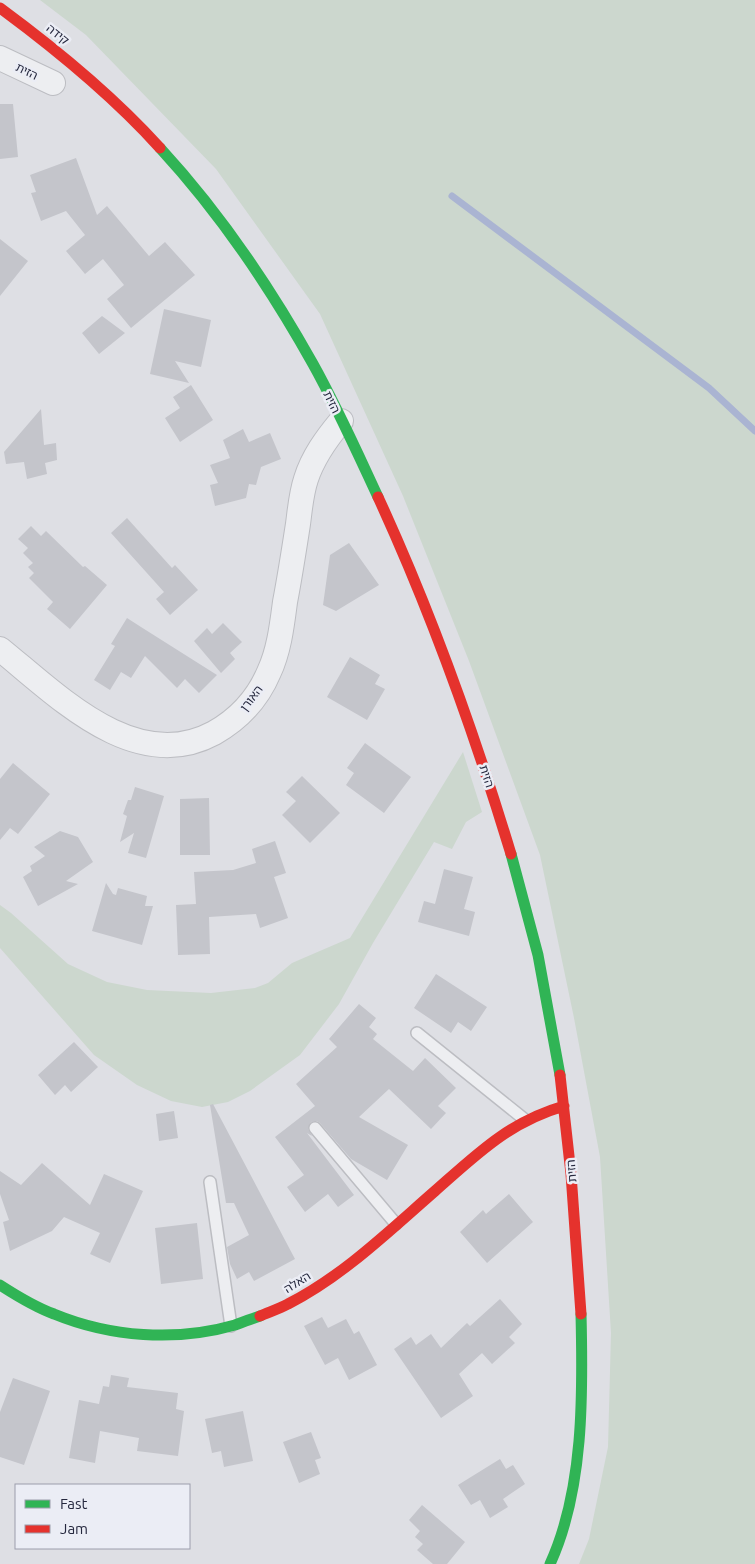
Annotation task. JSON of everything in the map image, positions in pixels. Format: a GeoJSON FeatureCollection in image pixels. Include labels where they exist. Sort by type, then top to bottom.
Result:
{"type":"FeatureCollection","features":[{"type":"Feature","properties":{"kind":"street","name":"קידה"},"geometry":{"type":"LineString","coordinates":[[0,8],[43,39],[96,84]]}},
{"type":"Feature","properties":{"kind":"street","name":"הזית"},"geometry":{"type":"LineString","coordinates":[[0,58],[53,84]]}},
{"type":"Feature","properties":{"kind":"street","name":"הזית"},"geometry":{"type":"LineString","coordinates":[[96,84],[145,131],[189,181],[231,236],[272,297],[314,366],[396,538],[428,612],[455,682],[499,814],[537,950],[550,1014],[564,1106],[575,1222],[581,1383],[578,1462],[564,1531],[550,1564]]}},
{"type":"Feature","properties":{"kind":"street","name":"האורן"},"geometry":{"type":"LineString","coordinates":[[0,649],[74,709],[108,730],[141,742],[181,744],[203,739],[230,724],[252,702],[270,672],[280,634],[304,486],[319,450],[341,421]]}},
{"type":"Feature","properties":{"kind":"street","name":"האלה"},"geometry":{"type":"LineString","coordinates":[[0,1285],[21,1300],[70,1322],[123,1334],[177,1336],[231,1326],[286,1305],[339,1272],[494,1140],[524,1119],[564,1106]]}},
{"type":"Feature","properties":{"kind":"lane"},"geometry":{"type":"LineString","coordinates":[[417,1034],[524,1119]]}},
{"type":"Feature","properties":{"kind":"lane"},"geometry":{"type":"LineString","coordinates":[[315,1128],[396,1224]]}},
{"type":"Feature","properties":{"kind":"lane"},"geometry":{"type":"LineString","coordinates":[[210,1182],[231,1326]]}},
{"type":"Feature","properties":{"kind":"shaded area"},"geometry":{"type":"Polygon","coordinates":[[[40,0],[755,0],[755,1564],[579,1564],[589,1539],[608,1447],[611,1333],[600,1157],[574,1018],[540,855],[469,661],[403,496],[320,314],[216,169],[86,35],[40,0]]]}},
{"type":"Feature","properties":{"kind":"shaded area"},"geometry":{"type":"Polygon","coordinates":[[[463,752],[482,812],[466,822],[452,849],[434,842],[373,943],[339,1004],[300,1055],[250,1091],[228,1102],[202,1107],[171,1101],[137,1085],[94,1055],[0,948],[0,905],[68,964],[107,982],[147,990],[211,993],[255,988],[268,983],[292,963],[350,938],[463,752]]]}},
{"type":"Feature","properties":{"kind":"building"},"geometry":{"type":"Polygon","coordinates":[[[0,104],[13,104],[18,157],[0,159],[0,104]]]}},
{"type":"Feature","properties":{"kind":"building"},"geometry":{"type":"Polygon","coordinates":[[[76,158],[97,215],[107,206],[149,256],[165,242],[195,275],[131,328],[107,299],[124,285],[103,259],[85,274],[66,251],[85,235],[66,211],[41,221],[31,193],[36,192],[30,175],[76,158]]]}},
{"type":"Feature","properties":{"kind":"building"},"geometry":{"type":"Polygon","coordinates":[[[0,239],[28,261],[0,296],[0,239]]]}},
{"type":"Feature","properties":{"kind":"building"},"geometry":{"type":"Polygon","coordinates":[[[164,309],[211,320],[201,367],[175,361],[189,383],[150,374],[164,309]]]}},
{"type":"Feature","properties":{"kind":"building"},"geometry":{"type":"Polygon","coordinates":[[[102,316],[125,333],[99,354],[82,333],[102,316]]]}},
{"type":"Feature","properties":{"kind":"building"},"geometry":{"type":"Polygon","coordinates":[[[191,385],[213,420],[180,442],[165,418],[180,408],[173,397],[191,385]]]}},
{"type":"Feature","properties":{"kind":"building"},"geometry":{"type":"Polygon","coordinates":[[[41,409],[44,445],[56,443],[57,460],[45,463],[47,474],[27,479],[24,462],[6,464],[4,452],[41,409]]]}},
{"type":"Feature","properties":{"kind":"building"},"geometry":{"type":"Polygon","coordinates":[[[243,429],[249,442],[270,433],[281,459],[261,467],[256,485],[249,484],[246,498],[215,506],[210,485],[218,483],[210,465],[230,458],[223,440],[243,429]]]}},
{"type":"Feature","properties":{"kind":"building"},"geometry":{"type":"Polygon","coordinates":[[[127,518],[172,568],[175,565],[198,590],[170,615],[156,599],[164,592],[111,533],[127,518]]]}},
{"type":"Feature","properties":{"kind":"building"},"geometry":{"type":"Polygon","coordinates":[[[31,526],[41,536],[46,531],[83,567],[85,566],[107,585],[70,629],[47,609],[53,602],[29,578],[34,573],[28,567],[33,563],[23,553],[28,548],[18,539],[31,526]]]}},
{"type":"Feature","properties":{"kind":"building"},"geometry":{"type":"Polygon","coordinates":[[[349,543],[379,585],[336,611],[323,605],[330,555],[349,543]]]}},
{"type":"Feature","properties":{"kind":"building"},"geometry":{"type":"Polygon","coordinates":[[[127,618],[217,675],[199,693],[185,679],[177,688],[145,656],[131,678],[121,672],[110,690],[94,680],[115,646],[111,644],[127,618]]]}},
{"type":"Feature","properties":{"kind":"building"},"geometry":{"type":"Polygon","coordinates":[[[223,623],[242,642],[230,653],[235,659],[221,673],[194,641],[207,628],[212,634],[223,623]]]}},
{"type":"Feature","properties":{"kind":"building"},"geometry":{"type":"Polygon","coordinates":[[[350,657],[380,675],[375,684],[385,689],[367,720],[327,697],[350,657]]]}},
{"type":"Feature","properties":{"kind":"building"},"geometry":{"type":"Polygon","coordinates":[[[365,743],[411,777],[384,813],[346,785],[354,773],[347,768],[365,743]]]}},
{"type":"Feature","properties":{"kind":"building"},"geometry":{"type":"Polygon","coordinates":[[[13,763],[50,794],[18,834],[10,828],[0,840],[0,779],[13,763]]]}},
{"type":"Feature","properties":{"kind":"building"},"geometry":{"type":"Polygon","coordinates":[[[302,776],[340,813],[310,843],[282,815],[296,801],[286,792],[302,776]]]}},
{"type":"Feature","properties":{"kind":"building"},"geometry":{"type":"Polygon","coordinates":[[[135,787],[164,796],[146,858],[128,853],[134,833],[120,842],[127,816],[123,814],[128,800],[131,800],[135,787]]]}},
{"type":"Feature","properties":{"kind":"building"},"geometry":{"type":"Polygon","coordinates":[[[209,798],[210,855],[180,855],[180,799],[209,798]]]}},
{"type":"Feature","properties":{"kind":"building"},"geometry":{"type":"Polygon","coordinates":[[[60,831],[78,837],[93,862],[66,881],[78,884],[38,906],[23,877],[32,871],[30,866],[45,856],[34,847],[60,831]]]}},
{"type":"Feature","properties":{"kind":"building"},"geometry":{"type":"Polygon","coordinates":[[[275,841],[286,873],[274,877],[288,918],[260,928],[256,914],[209,917],[210,954],[178,955],[176,905],[196,904],[194,872],[233,870],[256,863],[252,849],[275,841]]]}},
{"type":"Feature","properties":{"kind":"building"},"geometry":{"type":"Polygon","coordinates":[[[444,869],[473,877],[464,909],[475,912],[469,936],[418,922],[424,901],[435,904],[444,869]]]}},
{"type":"Feature","properties":{"kind":"building"},"geometry":{"type":"Polygon","coordinates":[[[106,883],[113,894],[116,895],[118,888],[147,896],[145,906],[153,906],[142,945],[92,931],[106,883]]]}},
{"type":"Feature","properties":{"kind":"building"},"geometry":{"type":"Polygon","coordinates":[[[436,974],[487,1007],[471,1031],[458,1022],[451,1033],[414,1008],[436,974]]]}},
{"type":"Feature","properties":{"kind":"building"},"geometry":{"type":"Polygon","coordinates":[[[359,1004],[376,1018],[369,1027],[377,1034],[373,1039],[413,1071],[425,1058],[456,1088],[438,1106],[446,1113],[431,1129],[389,1089],[359,1117],[408,1145],[387,1180],[351,1159],[320,1123],[317,1121],[311,1122],[308,1129],[312,1136],[307,1133],[354,1195],[338,1207],[328,1194],[305,1212],[287,1187],[304,1175],[275,1137],[315,1106],[296,1084],[337,1047],[329,1039],[359,1004]]]}},
{"type":"Feature","properties":{"kind":"building"},"geometry":{"type":"Polygon","coordinates":[[[74,1042],[98,1067],[71,1092],[65,1085],[55,1095],[38,1075],[74,1042]]]}},
{"type":"Feature","properties":{"kind":"building"},"geometry":{"type":"Polygon","coordinates":[[[213,1104],[295,1259],[254,1281],[249,1272],[237,1279],[230,1264],[227,1247],[249,1235],[234,1203],[226,1203],[210,1105],[213,1104]]]}},
{"type":"Feature","properties":{"kind":"building"},"geometry":{"type":"Polygon","coordinates":[[[174,1111],[178,1138],[159,1141],[156,1114],[174,1111]]]}},
{"type":"Feature","properties":{"kind":"building"},"geometry":{"type":"Polygon","coordinates":[[[42,1163],[90,1205],[104,1174],[143,1191],[110,1263],[90,1254],[100,1233],[64,1217],[52,1231],[10,1251],[3,1222],[9,1220],[0,1194],[0,1171],[21,1185],[42,1163]]]}},
{"type":"Feature","properties":{"kind":"building"},"geometry":{"type":"Polygon","coordinates":[[[509,1194],[533,1222],[487,1263],[460,1232],[483,1210],[486,1214],[509,1194]]]}},
{"type":"Feature","properties":{"kind":"building"},"geometry":{"type":"Polygon","coordinates":[[[197,1223],[203,1279],[161,1284],[155,1228],[197,1223]]]}},
{"type":"Feature","properties":{"kind":"building"},"geometry":{"type":"Polygon","coordinates":[[[500,1299],[522,1324],[509,1337],[515,1343],[492,1364],[482,1353],[459,1374],[473,1396],[441,1418],[394,1349],[411,1337],[416,1345],[431,1334],[441,1348],[467,1323],[470,1326],[500,1299]]]}},
{"type":"Feature","properties":{"kind":"building"},"geometry":{"type":"Polygon","coordinates":[[[322,1317],[328,1328],[346,1319],[354,1334],[359,1331],[377,1365],[349,1380],[338,1358],[325,1365],[304,1326],[322,1317]]]}},
{"type":"Feature","properties":{"kind":"building"},"geometry":{"type":"Polygon","coordinates":[[[111,1375],[129,1378],[127,1387],[178,1393],[176,1409],[184,1411],[178,1456],[137,1451],[139,1438],[100,1431],[95,1463],[69,1458],[79,1400],[99,1404],[103,1386],[109,1387],[111,1375]]]}},
{"type":"Feature","properties":{"kind":"building"},"geometry":{"type":"Polygon","coordinates":[[[13,1378],[50,1391],[24,1465],[0,1457],[0,1412],[13,1378]]]}},
{"type":"Feature","properties":{"kind":"building"},"geometry":{"type":"Polygon","coordinates":[[[243,1411],[253,1461],[224,1467],[221,1451],[212,1453],[205,1419],[243,1411]]]}},
{"type":"Feature","properties":{"kind":"building"},"geometry":{"type":"Polygon","coordinates":[[[311,1432],[321,1458],[315,1460],[320,1474],[299,1483],[283,1442],[311,1432]]]}},
{"type":"Feature","properties":{"kind":"building"},"geometry":{"type":"Polygon","coordinates":[[[500,1459],[506,1469],[513,1465],[525,1484],[503,1499],[508,1507],[490,1518],[480,1500],[471,1505],[458,1485],[500,1459]]]}},
{"type":"Feature","properties":{"kind":"building"},"geometry":{"type":"Polygon","coordinates":[[[422,1505],[465,1542],[447,1564],[433,1564],[417,1550],[423,1544],[415,1537],[420,1531],[409,1520],[422,1505]]]}},
{"type":"Feature","properties":{"kind":"waterway"},"geometry":{"type":"LineString","coordinates":[[452,196],[709,388],[755,431]]}},
{"type":"Feature","properties":{"kind":"traffic: fast"},"geometry":{"type":"LineString","coordinates":[[160,148],[182,172],[223,224],[279,307],[313,364],[347,430],[378,497]]}},
{"type":"Feature","properties":{"kind":"traffic: fast"},"geometry":{"type":"LineString","coordinates":[[511,854],[538,955],[560,1075]]}},
{"type":"Feature","properties":{"kind":"traffic: fast"},"geometry":{"type":"LineString","coordinates":[[0,1285],[26,1301],[54,1314],[75,1322],[120,1332],[167,1335],[190,1334],[235,1325],[260,1316]]}},
{"type":"Feature","properties":{"kind":"traffic: fast"},"geometry":{"type":"LineString","coordinates":[[550,1564],[561,1535],[569,1505],[579,1441],[582,1376],[581,1314]]}},
{"type":"Feature","properties":{"kind":"traffic: jam"},"geometry":{"type":"LineString","coordinates":[[0,8],[83,74],[142,128],[160,148]]}},
{"type":"Feature","properties":{"kind":"traffic: jam"},"geometry":{"type":"LineString","coordinates":[[378,497],[416,584],[451,673],[511,854]]}},
{"type":"Feature","properties":{"kind":"traffic: jam"},"geometry":{"type":"LineString","coordinates":[[560,1075],[571,1174],[581,1314]]}},
{"type":"Feature","properties":{"kind":"traffic: jam"},"geometry":{"type":"LineString","coordinates":[[260,1316],[285,1306],[308,1293],[347,1266],[383,1237],[465,1164],[510,1130],[544,1113],[564,1106]]}}]}
